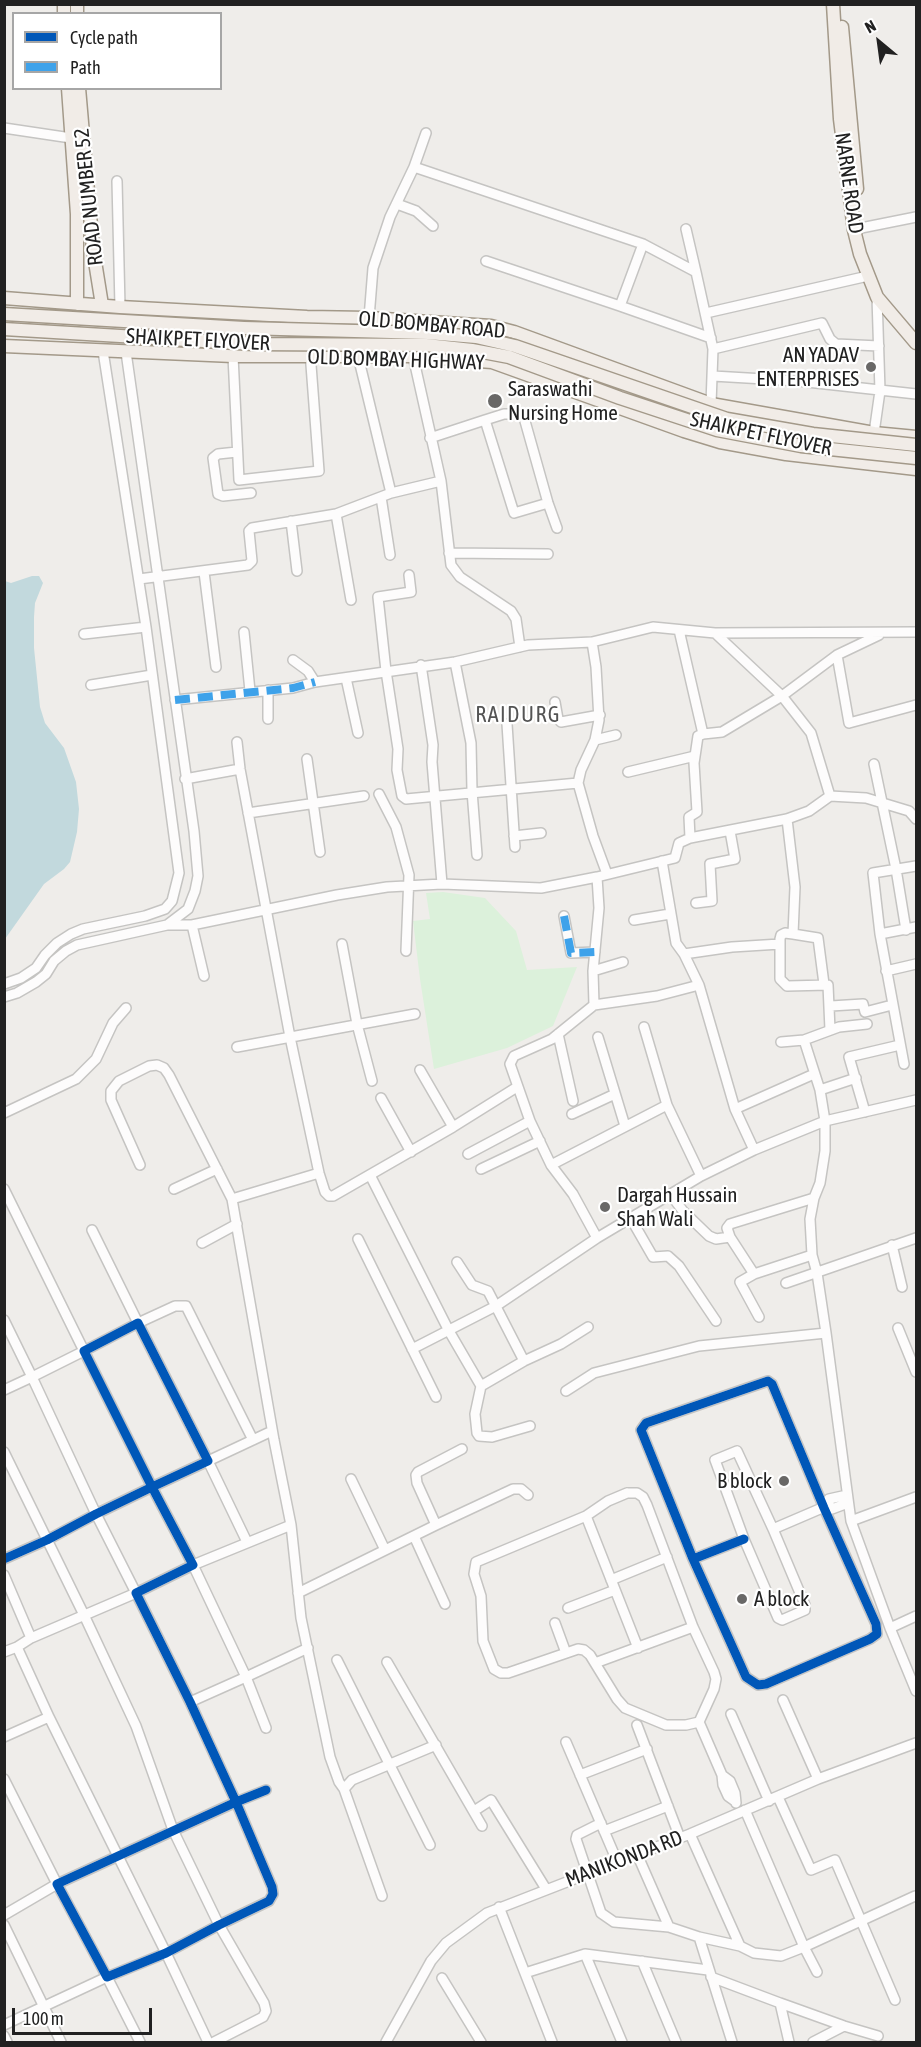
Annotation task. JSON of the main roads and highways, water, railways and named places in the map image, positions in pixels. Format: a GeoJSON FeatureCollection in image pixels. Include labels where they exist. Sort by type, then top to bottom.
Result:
{"type":"FeatureCollection","features":[{"type":"Feature","properties":{"kind":"main road","name":"NARNE ROAD"},"geometry":{"type":"LineString","coordinates":[[832,4],[840,119],[854,230],[876,297],[916,343]]}},
{"type":"Feature","properties":{"kind":"main road","name":"NARNE ROAD"},"geometry":{"type":"LineString","coordinates":[[841,4],[861,228],[872,270],[882,292],[916,331]]}},
{"type":"Feature","properties":{"kind":"main road","name":"ROAD NUMBER 52"},"geometry":{"type":"LineString","coordinates":[[68,90],[77,214],[77,304]]}},
{"type":"Feature","properties":{"kind":"main road","name":"ROAD NUMBER 52"},"geometry":{"type":"LineString","coordinates":[[79,90],[93,249],[102,305]]}},
{"type":"Feature","properties":{"kind":"main road","name":"OLD BOMBAY ROAD"},"geometry":{"type":"LineString","coordinates":[[4,298],[120,308],[369,318],[464,324],[502,329],[711,404],[874,433],[916,437]]}},
{"type":"Feature","properties":{"kind":"main road","name":"SHAIKPET FLYOVER"},"geometry":{"type":"LineString","coordinates":[[4,314],[244,328],[428,333],[476,337],[515,346],[727,419],[813,434],[916,445]]}},
{"type":"Feature","properties":{"kind":"main road","name":"SHAIKPET FLYOVER"},"geometry":{"type":"LineString","coordinates":[[4,329],[254,344],[426,345],[472,350],[509,357],[620,398],[717,430],[801,446],[916,458]]}},
{"type":"Feature","properties":{"kind":"main road","name":"OLD BOMBAY HIGHWAY"},"geometry":{"type":"LineString","coordinates":[[4,346],[233,356],[413,356],[492,362],[720,442],[786,454],[916,469]]}},
{"type":"Feature","properties":{"kind":"water"},"geometry":{"type":"Polygon","coordinates":[[[39,576],[43,583],[35,603],[34,617],[34,648],[40,707],[45,723],[64,748],[76,782],[79,809],[77,832],[70,862],[44,884],[5,939],[5,581],[11,583],[39,576]]]}},
{"type":"Feature","properties":{"kind":"place","name":"AN YADAV ENTERPRISES"},"geometry":{"type":"Point","coordinates":[871,367]}},
{"type":"Feature","properties":{"kind":"place","name":"Saraswathi Nursing Home"},"geometry":{"type":"Point","coordinates":[495,401]}},
{"type":"Feature","properties":{"kind":"place","name":"Dargah Hussain Shah Wali"},"geometry":{"type":"Point","coordinates":[605,1207]}},
{"type":"Feature","properties":{"kind":"place","name":"B block"},"geometry":{"type":"Point","coordinates":[784,1481]}},
{"type":"Feature","properties":{"kind":"place","name":"A block"},"geometry":{"type":"Point","coordinates":[742,1599]}},
{"type":"Feature","properties":{"kind":"district","name":"RAIDURG"},"geometry":{"type":"Point","coordinates":[518,715]}}]}
